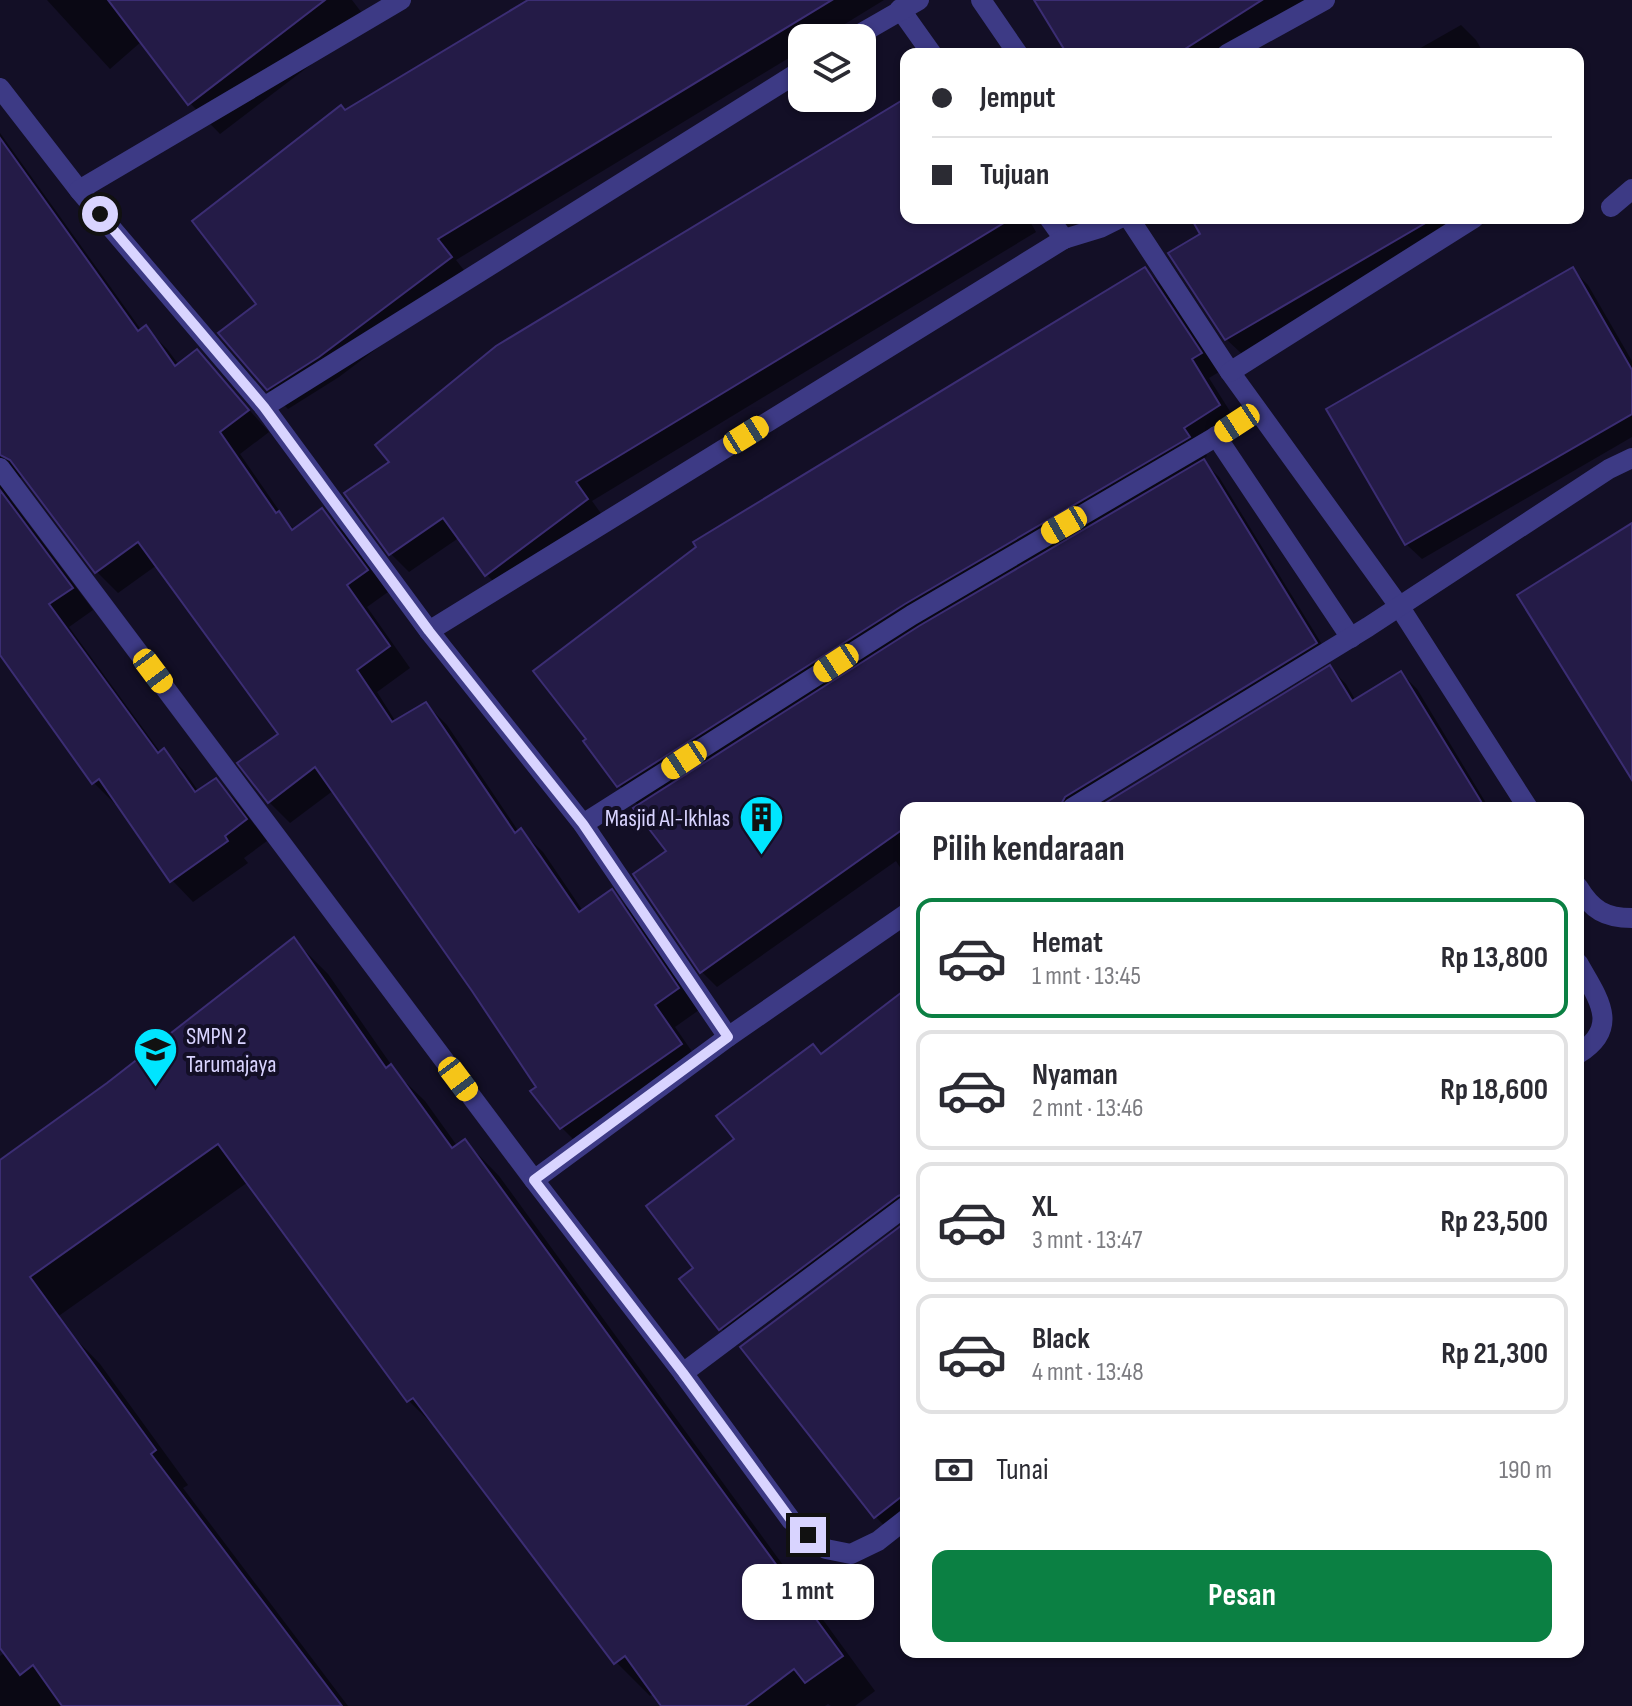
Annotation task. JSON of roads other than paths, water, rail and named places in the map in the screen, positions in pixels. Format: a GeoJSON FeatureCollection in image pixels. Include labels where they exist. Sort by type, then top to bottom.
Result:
{"type":"FeatureCollection","features":[{"type":"Feature","properties":{"kind":"street"},"geometry":{"type":"LineString","coordinates":[[79,190],[401,0]]}},
{"type":"Feature","properties":{"kind":"street"},"geometry":{"type":"LineString","coordinates":[[981,0],[1014,48]]}},
{"type":"Feature","properties":{"kind":"street"},"geometry":{"type":"LineString","coordinates":[[1238,48],[1325,0]]}},
{"type":"Feature","properties":{"kind":"street"},"geometry":{"type":"LineString","coordinates":[[876,24],[909,4],[929,48]]}},
{"type":"Feature","properties":{"kind":"street"},"geometry":{"type":"LineString","coordinates":[[264,407],[788,79]]}},
{"type":"Feature","properties":{"kind":"street"},"geometry":{"type":"LineString","coordinates":[[0,88],[79,190],[264,407],[429,631],[583,824],[728,1037]]}},
{"type":"Feature","properties":{"kind":"street"},"geometry":{"type":"LineString","coordinates":[[1611,207],[1632,189]]}},
{"type":"Feature","properties":{"kind":"street"},"geometry":{"type":"LineString","coordinates":[[1053,224],[1064,239]]}},
{"type":"Feature","properties":{"kind":"street"},"geometry":{"type":"LineString","coordinates":[[429,631],[1064,239],[1108,224]]}},
{"type":"Feature","properties":{"kind":"street"},"geometry":{"type":"LineString","coordinates":[[1133,224],[1230,372],[1399,606],[1524,802]]}},
{"type":"Feature","properties":{"kind":"street"},"geometry":{"type":"LineString","coordinates":[[1230,372],[1464,224]]}},
{"type":"Feature","properties":{"kind":"street"},"geometry":{"type":"LineString","coordinates":[[583,824],[912,615],[1258,412]]}},
{"type":"Feature","properties":{"kind":"street"},"geometry":{"type":"LineString","coordinates":[[1216,436],[1351,638]]}},
{"type":"Feature","properties":{"kind":"street"},"geometry":{"type":"LineString","coordinates":[[1082,802],[1351,638],[1609,469],[1632,458]]}},
{"type":"Feature","properties":{"kind":"street"},"geometry":{"type":"LineString","coordinates":[[0,468],[791,1520],[826,1549],[851,1554],[878,1541],[900,1524]]}},
{"type":"Feature","properties":{"kind":"street"},"geometry":{"type":"LineString","coordinates":[[1584,897],[1589,905],[1614,918],[1632,918]]}},
{"type":"Feature","properties":{"kind":"street"},"geometry":{"type":"LineString","coordinates":[[534,1180],[728,1037],[900,918]]}},
{"type":"Feature","properties":{"kind":"street"},"geometry":{"type":"LineString","coordinates":[[1584,974],[1604,1018],[1600,1032],[1584,1050]]}},
{"type":"Feature","properties":{"kind":"street"},"geometry":{"type":"LineString","coordinates":[[683,1373],[900,1210]]}},
{"type":"Feature","properties":{"kind":"place","name":"Masjid Al-Ikhlas"},"geometry":{"type":"Point","coordinates":[761,857]}},
{"type":"Feature","properties":{"kind":"place","name":"SMPN 2 Tarumajaya"},"geometry":{"type":"Point","coordinates":[155,1089]}}]}
